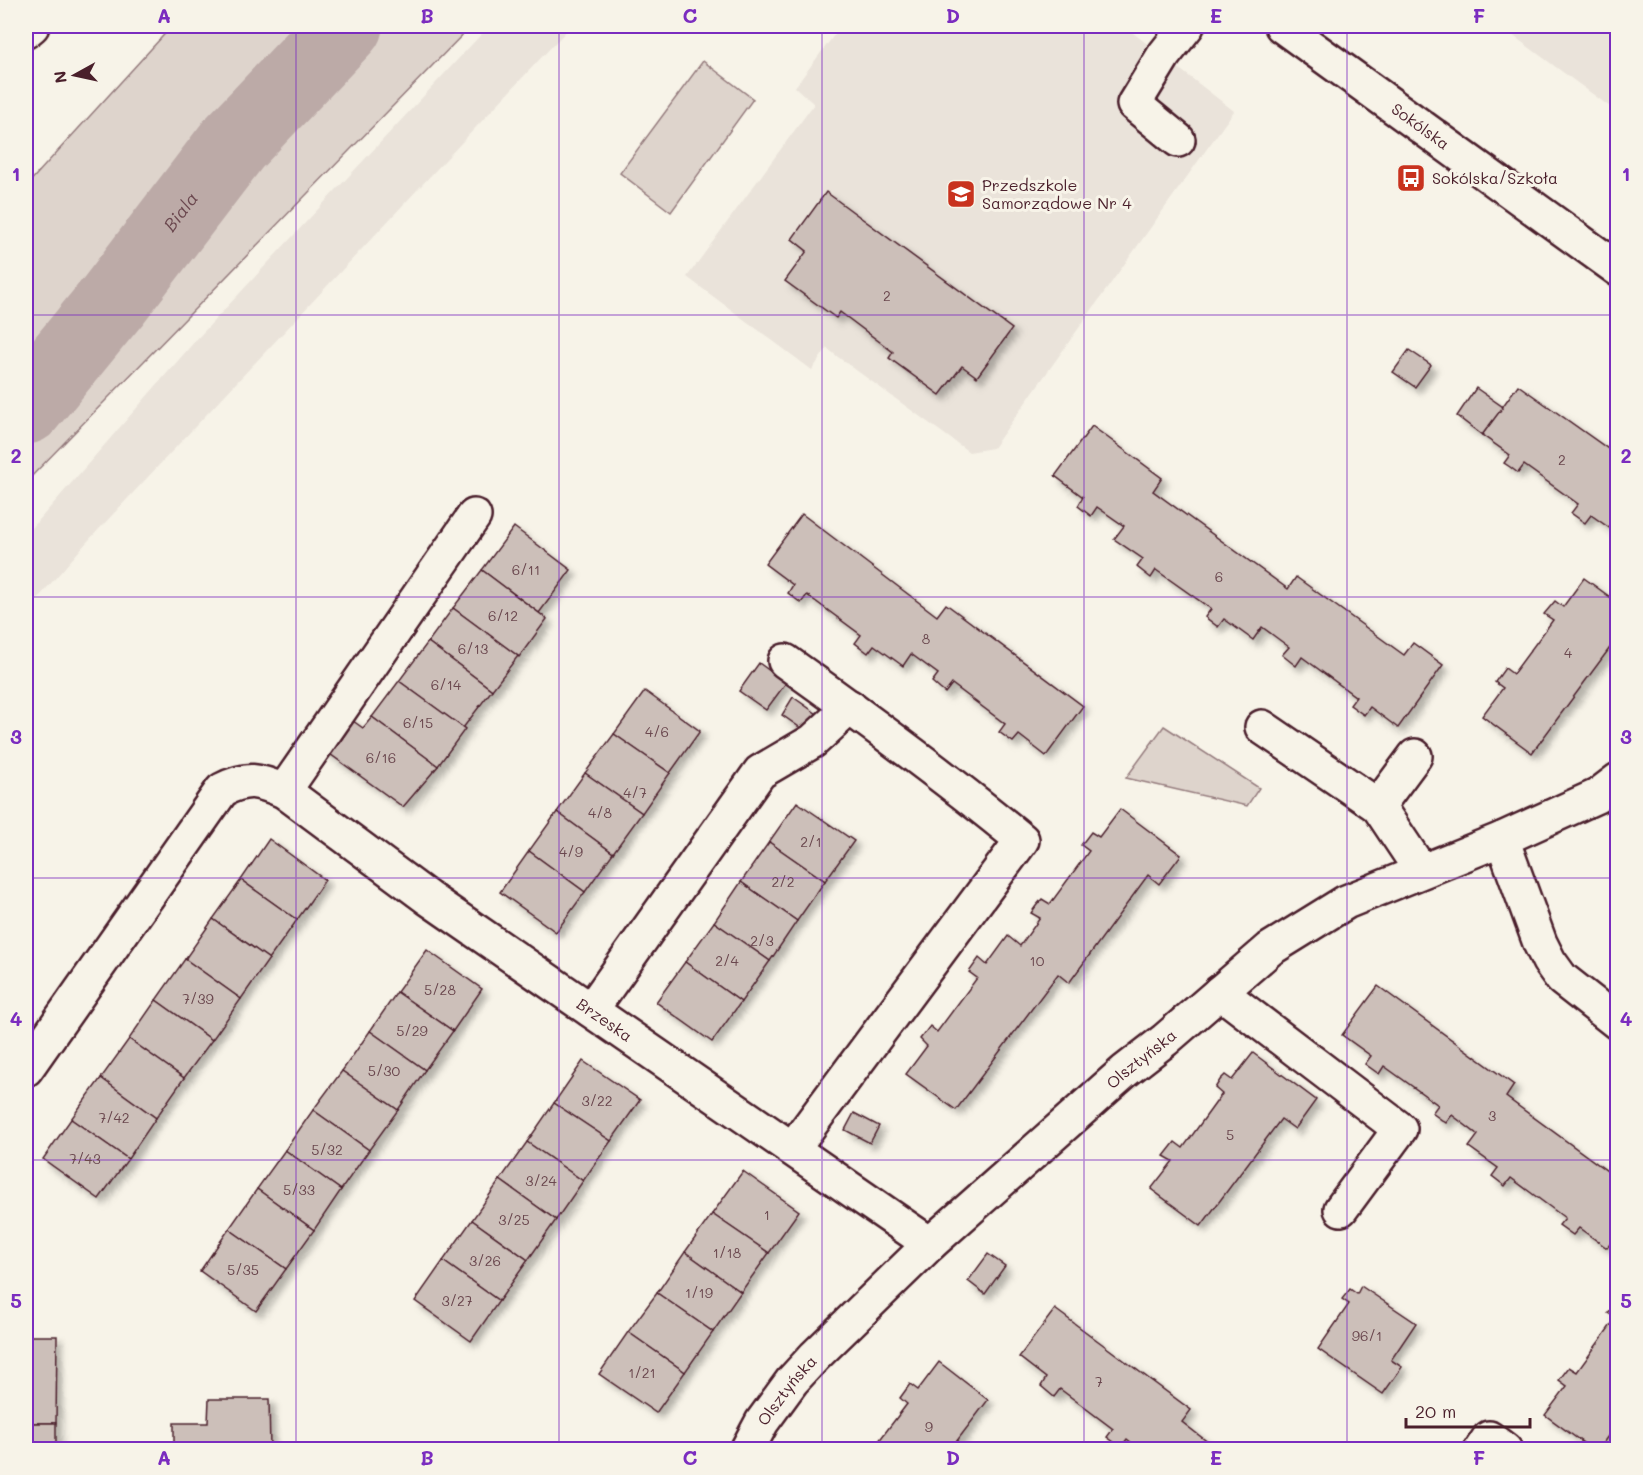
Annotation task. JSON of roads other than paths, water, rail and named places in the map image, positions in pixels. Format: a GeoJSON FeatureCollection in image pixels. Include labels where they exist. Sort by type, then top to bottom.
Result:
{"type":"FeatureCollection","features":[{"type":"Feature","properties":{"kind":"street"},"geometry":{"type":"LineString","coordinates":[[26,31],[32,26]]}},
{"type":"Feature","properties":{"kind":"street"},"geometry":{"type":"LineString","coordinates":[[1178,140],[1134,104],[1164,55],[1187,26]]}},
{"type":"Feature","properties":{"kind":"street","name":"Sokólska"},"geometry":{"type":"LineString","coordinates":[[1282,26],[1617,269]]}},
{"type":"Feature","properties":{"kind":"street"},"geometry":{"type":"LineString","coordinates":[[284,791],[474,516]]}},
{"type":"Feature","properties":{"kind":"street"},"geometry":{"type":"LineString","coordinates":[[785,661],[850,707],[1022,840],[793,1148]]}},
{"type":"Feature","properties":{"kind":"street"},"geometry":{"type":"LineString","coordinates":[[591,1010],[760,772],[813,741],[850,707]]}},
{"type":"Feature","properties":{"kind":"street"},"geometry":{"type":"LineString","coordinates":[[1262,727],[1378,806],[1414,860],[1424,870]]}},
{"type":"Feature","properties":{"kind":"street"},"geometry":{"type":"LineString","coordinates":[[1378,806],[1415,756]]}},
{"type":"Feature","properties":{"kind":"street","name":"Olsztyńska"},"geometry":{"type":"LineString","coordinates":[[747,1449],[762,1422],[792,1381],[930,1244],[1125,1071],[1165,1040],[1270,949],[1346,902],[1502,839],[1597,796],[1617,780]]}},
{"type":"Feature","properties":{"kind":"street","name":"Brzeska"},"geometry":{"type":"LineString","coordinates":[[26,1069],[222,790],[238,782],[263,782],[284,791],[411,886],[930,1244]]}},
{"type":"Feature","properties":{"kind":"street"},"geometry":{"type":"LineString","coordinates":[[1502,839],[1540,943],[1549,961],[1562,980],[1617,1023]]}},
{"type":"Feature","properties":{"kind":"street"},"geometry":{"type":"LineString","coordinates":[[1220,992],[1400,1129],[1341,1209]]}},
{"type":"Feature","properties":{"kind":"street"},"geometry":{"type":"LineString","coordinates":[[1480,1449],[1489,1438],[1505,1449]]}},
{"type":"Feature","properties":{"kind":"waterway","name":"Biala"},"geometry":{"type":"LineString","coordinates":[[26,407],[113,301],[233,144],[345,26]]}},
{"type":"Feature","properties":{"kind":"place","name":"Sokólska/Szkoła"},"geometry":{"type":"Point","coordinates":[1411,178]}},
{"type":"Feature","properties":{"kind":"place","name":"Przedszkole Samorządowe Nr 4"},"geometry":{"type":"Point","coordinates":[961,194]}}]}
